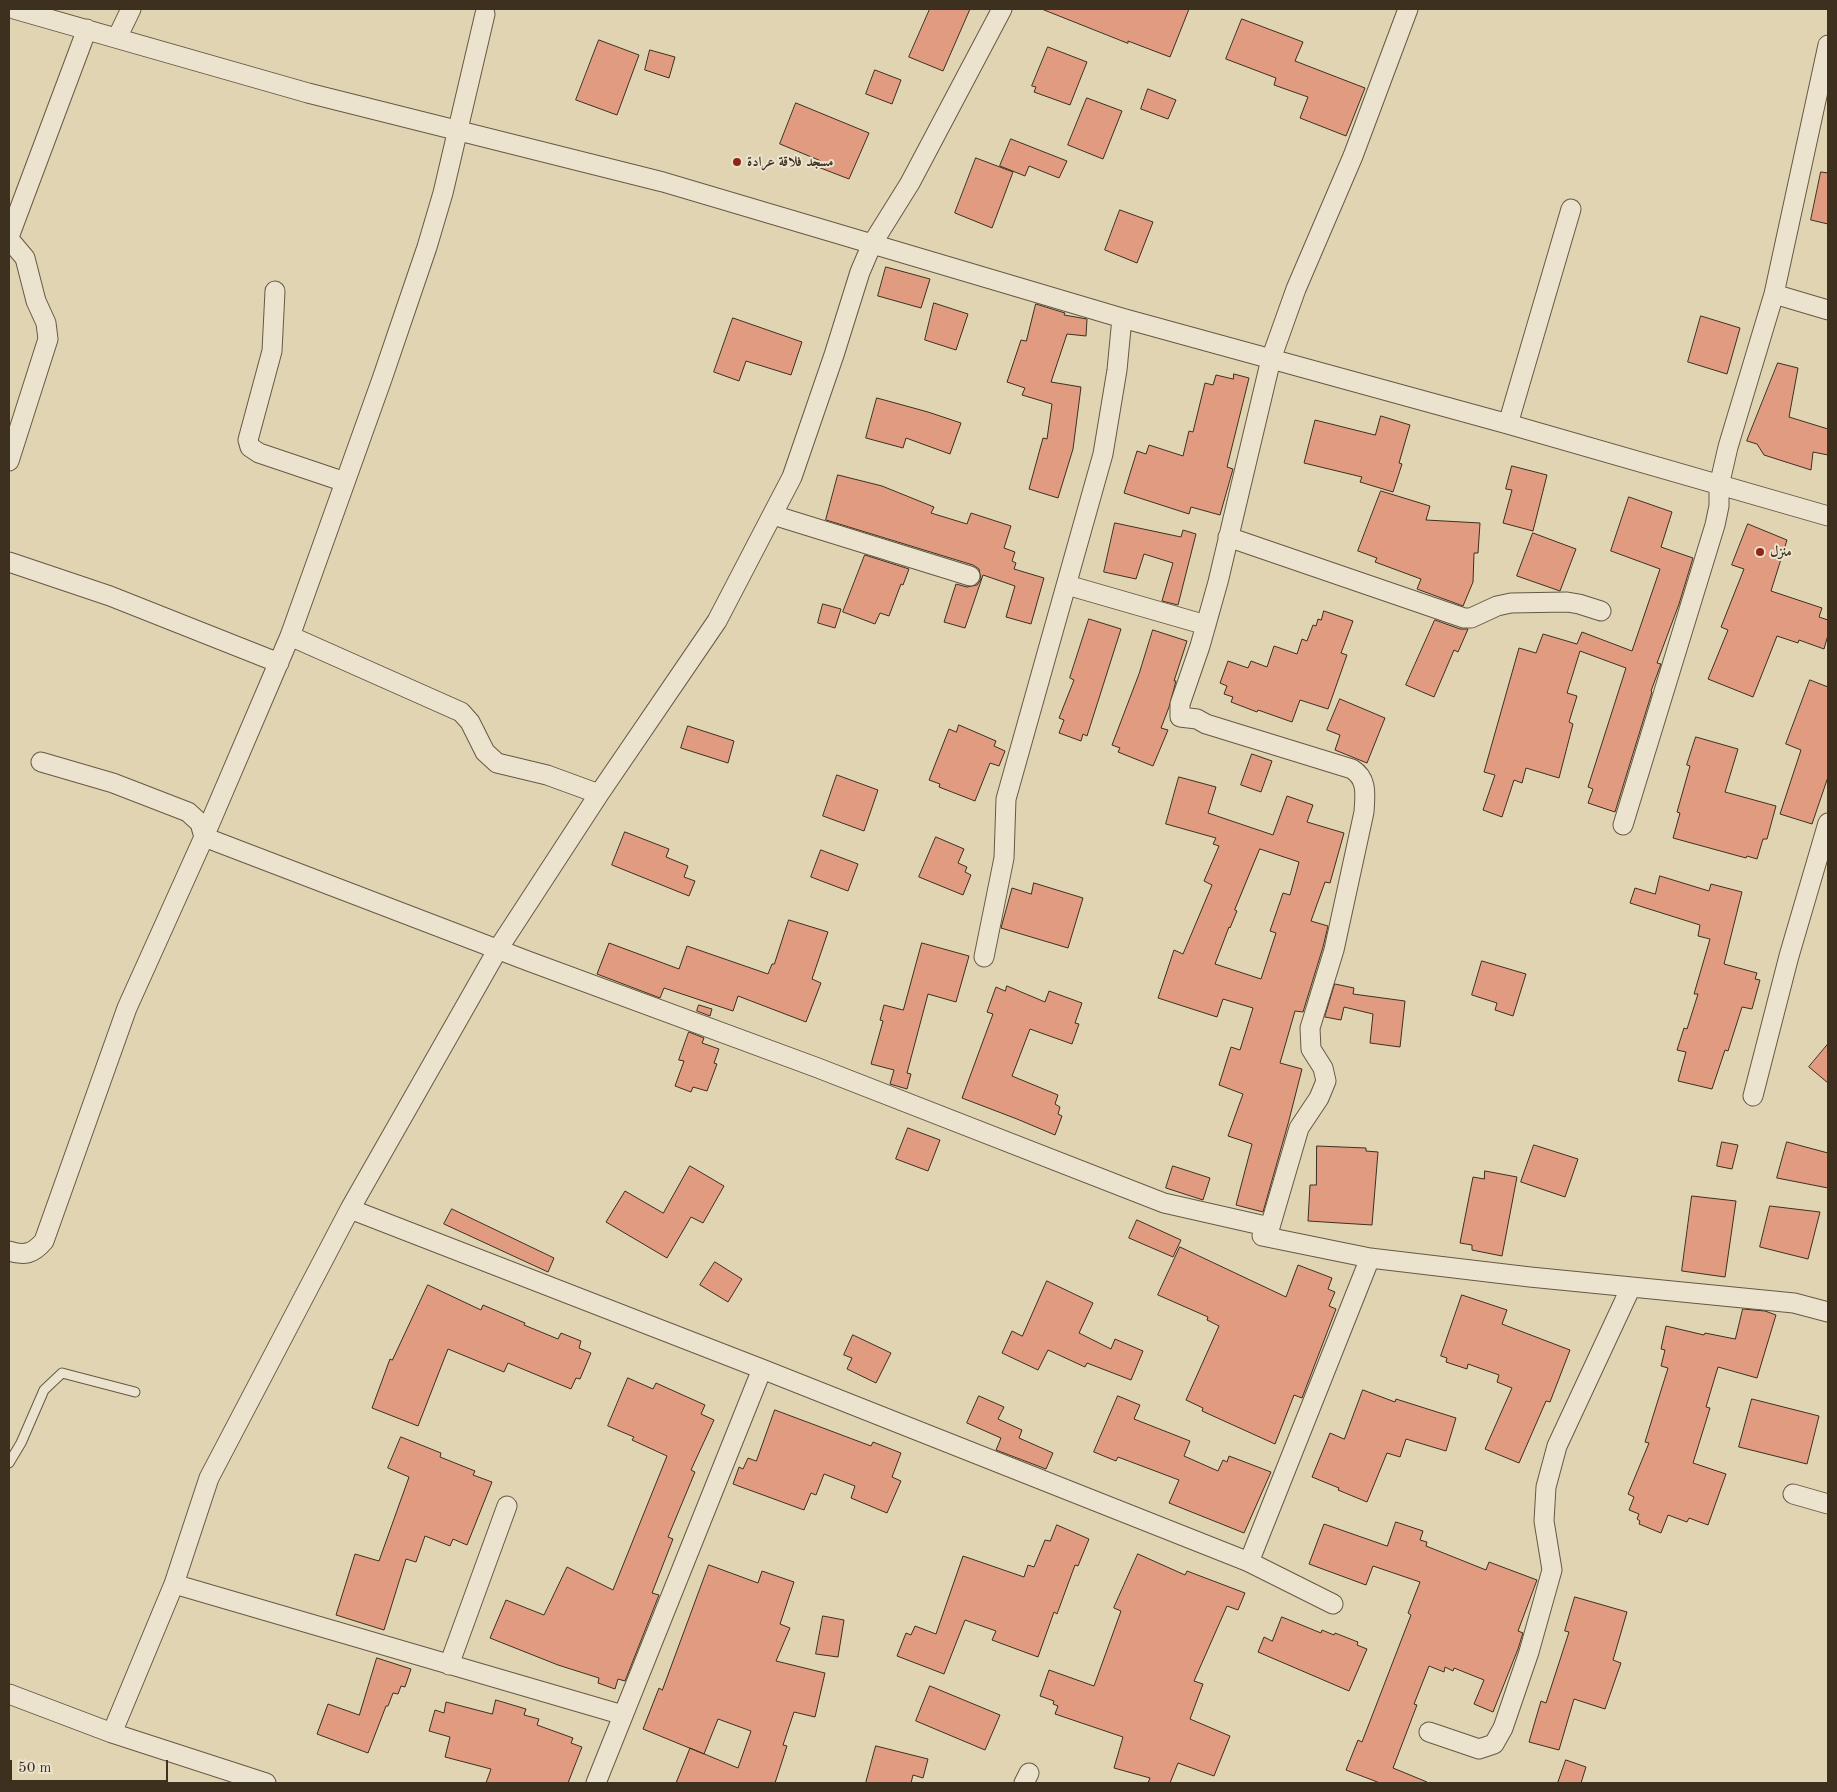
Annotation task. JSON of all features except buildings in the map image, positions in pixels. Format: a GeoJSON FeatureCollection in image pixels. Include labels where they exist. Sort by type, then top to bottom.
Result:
{"type":"FeatureCollection","features":[{"type":"Feature","properties":{"kind":"street"},"geometry":{"type":"LineString","coordinates":[[14,9],[308,93],[663,182],[1122,318],[1508,424],[1828,516]]}},
{"type":"Feature","properties":{"kind":"street"},"geometry":{"type":"LineString","coordinates":[[117,38],[131,9]]}},
{"type":"Feature","properties":{"kind":"street"},"geometry":{"type":"LineString","coordinates":[[112,1734],[174,1584],[209,1478],[350,1208],[498,949],[599,794],[717,621],[792,477],[860,272],[872,244],[910,183],[1002,9]]}},
{"type":"Feature","properties":{"kind":"street"},"geometry":{"type":"LineString","coordinates":[[1408,9],[1353,156],[1296,289],[1271,359],[1206,625],[1180,704],[1180,717],[1197,719],[1206,724],[1352,769],[1360,774],[1366,793],[1364,812],[1334,950],[1310,1028],[1311,1049],[1323,1068],[1326,1081],[1319,1098],[1299,1128],[1270,1226],[1262,1236],[1370,1258],[1530,1278],[1794,1303],[1828,1312]]}},
{"type":"Feature","properties":{"kind":"street"},"geometry":{"type":"LineString","coordinates":[[9,1251],[20,1254],[30,1253],[44,1241],[127,1008],[204,838],[290,636],[382,380],[427,247],[458,130],[485,14]]}},
{"type":"Feature","properties":{"kind":"street"},"geometry":{"type":"LineString","coordinates":[[9,461],[48,339],[48,331],[36,301],[25,258],[9,238],[87,29]]}},
{"type":"Feature","properties":{"kind":"street"},"geometry":{"type":"LineString","coordinates":[[1623,825],[1708,553],[1719,506],[1719,486],[1728,447],[1774,294],[1828,46]]}},
{"type":"Feature","properties":{"kind":"street"},"geometry":{"type":"LineString","coordinates":[[1508,424],[1571,209]]}},
{"type":"Feature","properties":{"kind":"street"},"geometry":{"type":"LineString","coordinates":[[275,291],[272,350],[248,440],[250,447],[259,454],[345,482]]}},
{"type":"Feature","properties":{"kind":"street"},"geometry":{"type":"LineString","coordinates":[[1774,294],[1828,310]]}},
{"type":"Feature","properties":{"kind":"street"},"geometry":{"type":"LineString","coordinates":[[984,957],[1004,858],[1006,799],[1103,454],[1117,370],[1122,318]]}},
{"type":"Feature","properties":{"kind":"street"},"geometry":{"type":"LineString","coordinates":[[773,515],[970,576]]}},
{"type":"Feature","properties":{"kind":"street"},"geometry":{"type":"LineString","coordinates":[[1228,537],[1464,618],[1471,618],[1497,606],[1511,603],[1567,602],[1601,611]]}},
{"type":"Feature","properties":{"kind":"street"},"geometry":{"type":"LineString","coordinates":[[9,562],[110,596],[279,663]]}},
{"type":"Feature","properties":{"kind":"street"},"geometry":{"type":"LineString","coordinates":[[1067,585],[1206,625]]}},
{"type":"Feature","properties":{"kind":"street"},"geometry":{"type":"LineString","coordinates":[[290,636],[461,712],[470,722],[485,752],[498,763],[547,775],[599,794]]}},
{"type":"Feature","properties":{"kind":"street"},"geometry":{"type":"LineString","coordinates":[[41,762],[113,783],[188,812],[200,823],[204,838]]}},
{"type":"Feature","properties":{"kind":"street"},"geometry":{"type":"LineString","coordinates":[[1752,1096],[1789,956],[1828,823]]}},
{"type":"Feature","properties":{"kind":"street"},"geometry":{"type":"LineString","coordinates":[[204,838],[818,1068],[1164,1203],[1270,1226]]}},
{"type":"Feature","properties":{"kind":"street"},"geometry":{"type":"LineString","coordinates":[[350,1208],[1249,1562],[1333,1604]]}},
{"type":"Feature","properties":{"kind":"street"},"geometry":{"type":"LineString","coordinates":[[1249,1562],[1370,1258]]}},
{"type":"Feature","properties":{"kind":"street"},"geometry":{"type":"LineString","coordinates":[[1429,1732],[1479,1749],[1494,1744],[1503,1728],[1530,1652],[1552,1570],[1544,1521],[1546,1487],[1557,1446],[1631,1287]]}},
{"type":"Feature","properties":{"kind":"street"},"geometry":{"type":"LineString","coordinates":[[596,1783],[762,1369]]}},
{"type":"Feature","properties":{"kind":"street"},"geometry":{"type":"LineString","coordinates":[[1793,1494],[1828,1504]]}},
{"type":"Feature","properties":{"kind":"street"},"geometry":{"type":"LineString","coordinates":[[449,1665],[507,1506]]}},
{"type":"Feature","properties":{"kind":"street"},"geometry":{"type":"LineString","coordinates":[[174,1584],[623,1715]]}},
{"type":"Feature","properties":{"kind":"street"},"geometry":{"type":"LineString","coordinates":[[9,1694],[112,1734],[266,1783]]}},
{"type":"Feature","properties":{"kind":"lane"},"geometry":{"type":"LineString","coordinates":[[9,1463],[21,1443],[44,1390],[62,1373],[135,1392]]}},
{"type":"Feature","properties":{"kind":"place","name":"مسجد فلاقة عرادة"},"geometry":{"type":"Point","coordinates":[737,162]}},
{"type":"Feature","properties":{"kind":"place","name":"منزل"},"geometry":{"type":"Point","coordinates":[1760,552]}}]}
